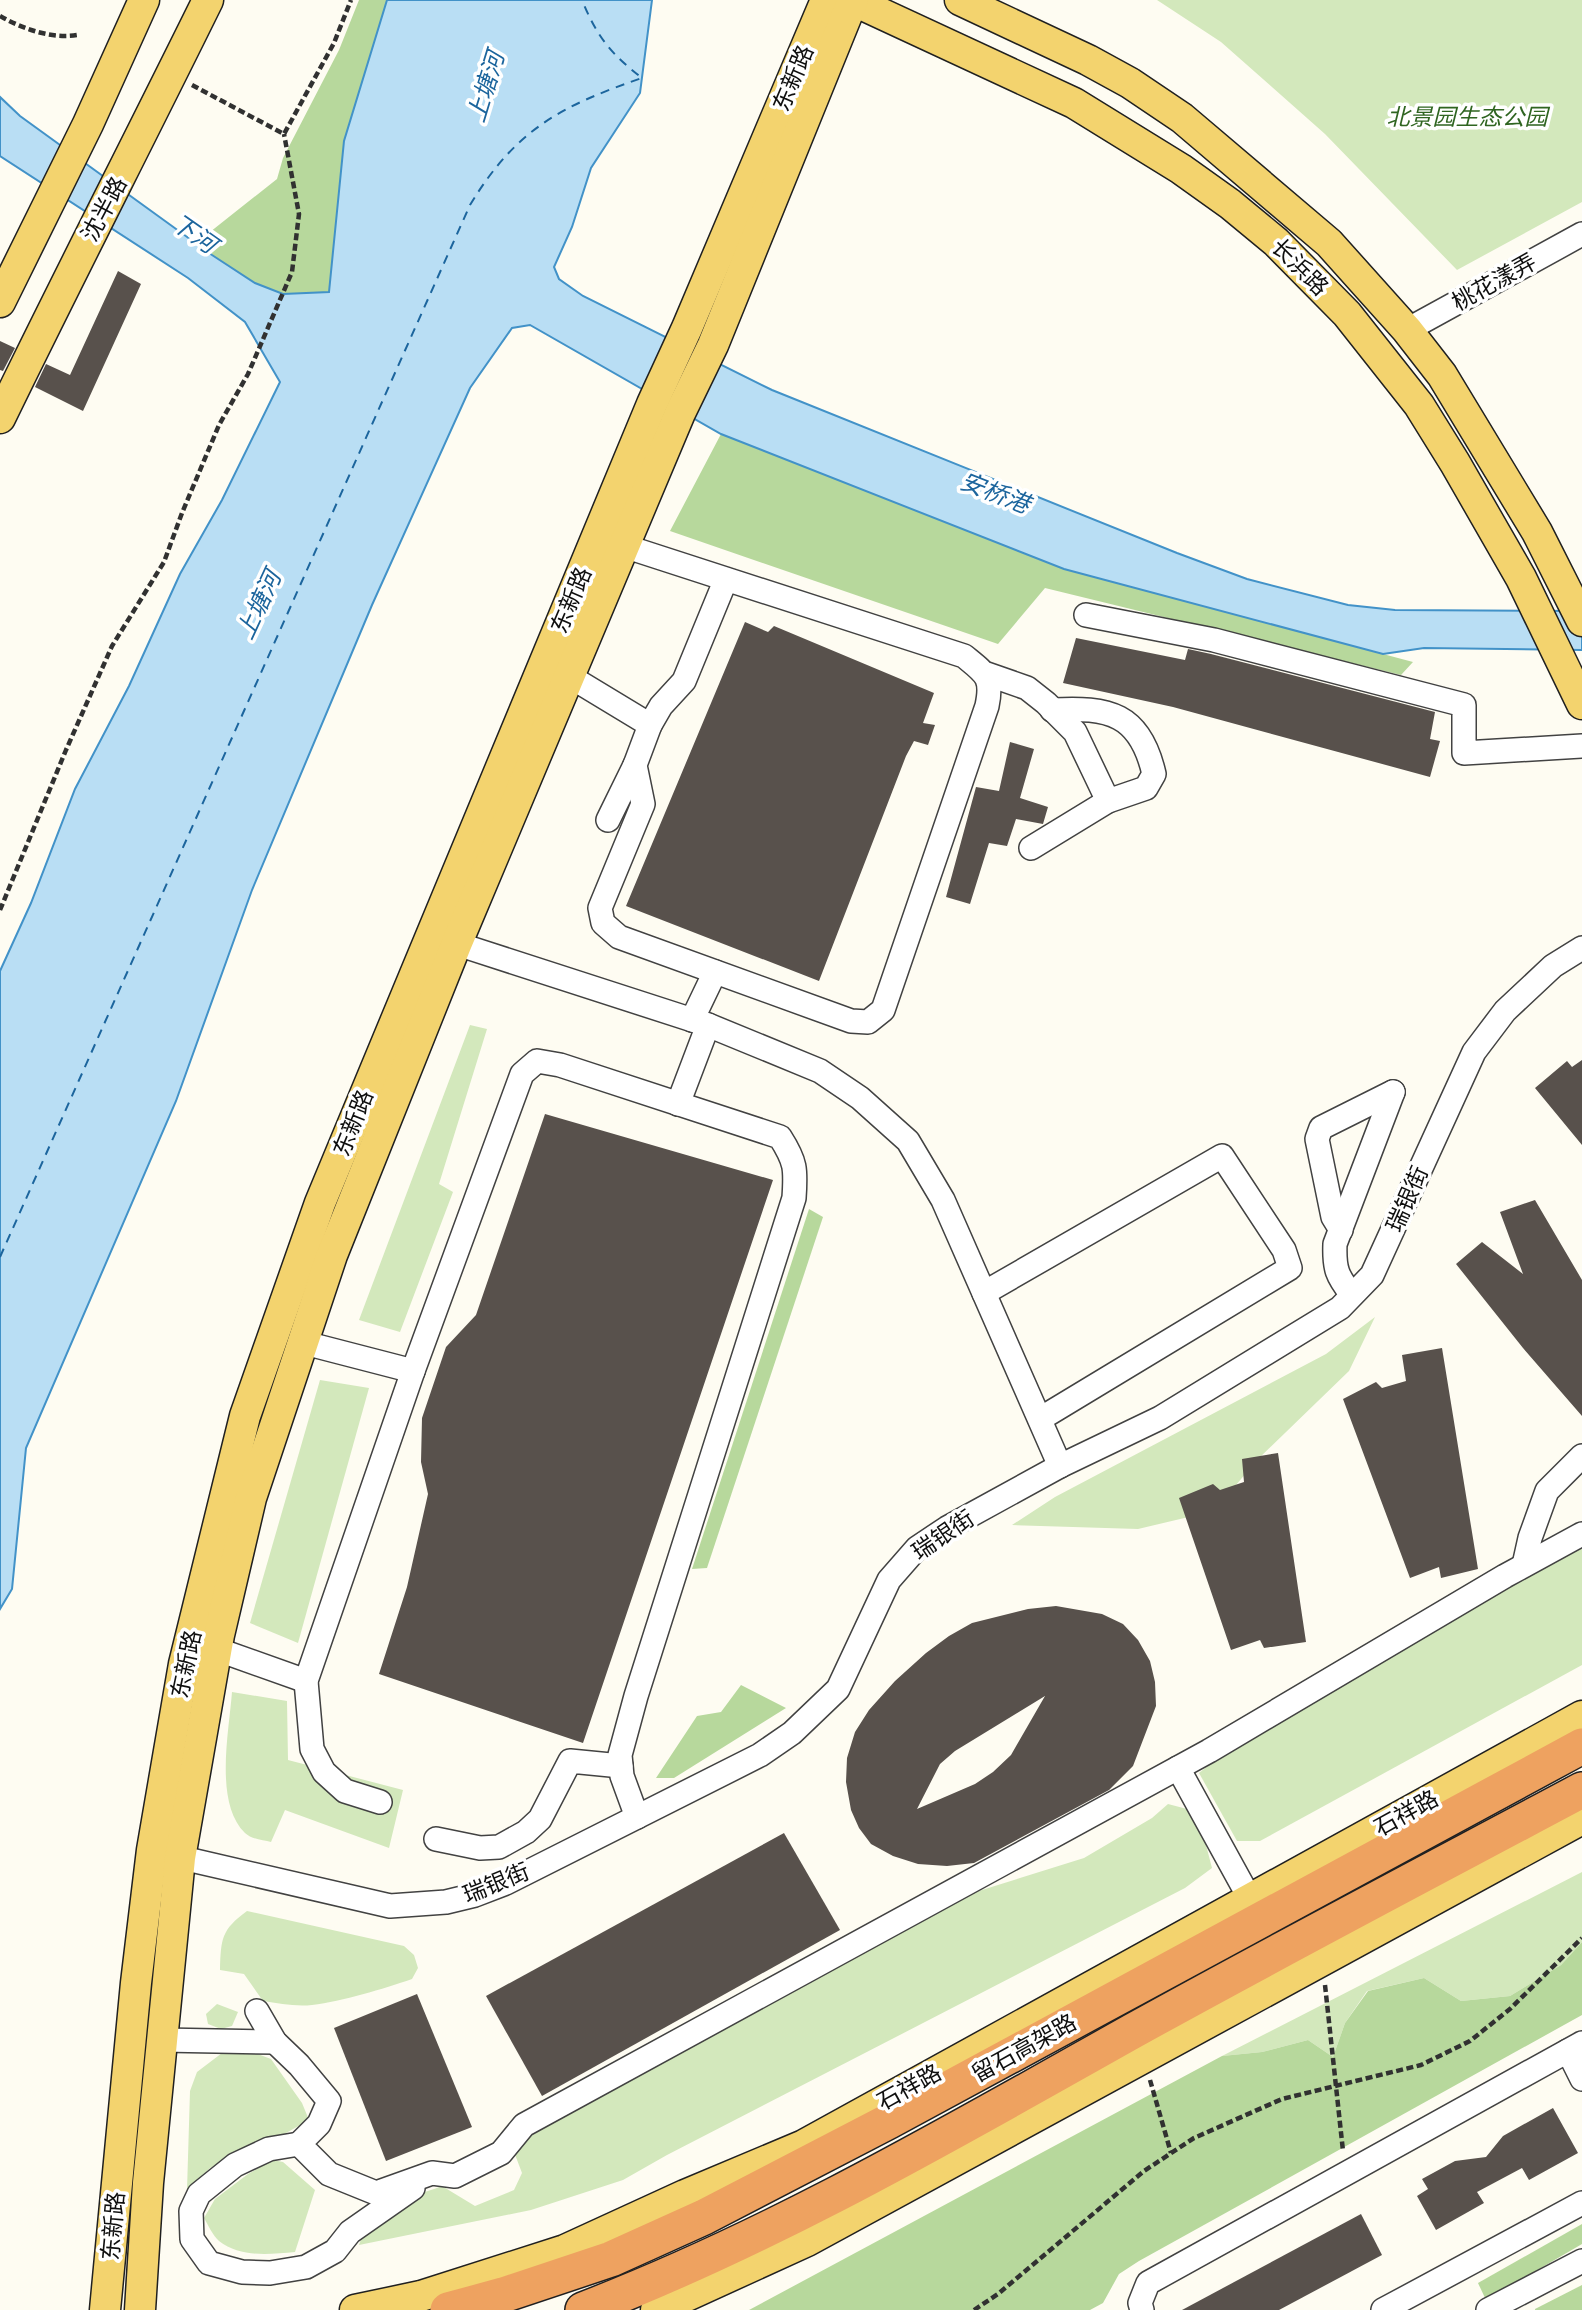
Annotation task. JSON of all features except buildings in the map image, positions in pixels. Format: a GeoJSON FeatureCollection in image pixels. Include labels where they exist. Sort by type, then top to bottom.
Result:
{"type":"FeatureCollection","features":[{"type":"Feature","properties":{"kind":"highway","name":"留石高架路"},"geometry":{"type":"LineString","coordinates":[[448,2310],[503,2295],[611,2259],[704,2217],[901,2115],[1582,1746]]}},
{"type":"Feature","properties":{"kind":"highway","name":"留石高架路"},"geometry":{"type":"LineString","coordinates":[[583,2310],[725,2250],[887,2168],[1202,1993],[1582,1790]]}},
{"type":"Feature","properties":{"kind":"main road"},"geometry":{"type":"LineString","coordinates":[[0,302],[88,124],[144,0]]}},
{"type":"Feature","properties":{"kind":"main road","name":"沈半路"},"geometry":{"type":"LineString","coordinates":[[0,418],[208,0]]}},
{"type":"Feature","properties":{"kind":"main road","name":"东新路"},"geometry":{"type":"LineString","coordinates":[[140,2310],[148,2183],[162,2039],[166,1854],[184,1664],[245,1416],[320,1203],[569,676],[624,546],[666,409],[687,328],[826,0]]}},
{"type":"Feature","properties":{"kind":"main road","name":"东新路"},"geometry":{"type":"LineString","coordinates":[[105,2310],[136,1983],[251,1498],[301,1342],[443,940],[666,409],[713,345],[853,0]]}},
{"type":"Feature","properties":{"kind":"main road","name":"长浜路"},"geometry":{"type":"LineString","coordinates":[[853,0],[1074,103],[1181,169],[1230,204],[1276,242],[1347,314],[1419,405],[1521,578],[1582,705]]}},
{"type":"Feature","properties":{"kind":"main road","name":"长浜路"},"geometry":{"type":"LineString","coordinates":[[960,0],[1088,60],[1130,83],[1182,118],[1329,243],[1442,375],[1537,532],[1582,621]]}},
{"type":"Feature","properties":{"kind":"main road","name":"石祥路"},"geometry":{"type":"LineString","coordinates":[[355,2310],[421,2296],[565,2250],[804,2145],[1582,1716]]}},
{"type":"Feature","properties":{"kind":"main road"},"geometry":{"type":"LineString","coordinates":[[656,2310],[807,2241],[1582,1819]]}},
{"type":"Feature","properties":{"kind":"street","name":"桃花漾弄"},"geometry":{"type":"LineString","coordinates":[[1406,330],[1582,234]]}},
{"type":"Feature","properties":{"kind":"street"},"geometry":{"type":"LineString","coordinates":[[624,546],[964,656],[987,674],[1027,688],[1075,732],[1108,801]]}},
{"type":"Feature","properties":{"kind":"street"},"geometry":{"type":"LineString","coordinates":[[608,820],[635,765],[650,725],[661,706],[684,681],[726,579]]}},
{"type":"Feature","properties":{"kind":"street"},"geometry":{"type":"LineString","coordinates":[[1086,615],[1214,640],[1464,705],[1464,753],[1582,746]]}},
{"type":"Feature","properties":{"kind":"street"},"geometry":{"type":"LineString","coordinates":[[635,765],[643,804],[600,908],[603,923],[619,937],[851,1021],[868,1022],[883,1010],[987,706],[990,689],[987,674]]}},
{"type":"Feature","properties":{"kind":"street"},"geometry":{"type":"LineString","coordinates":[[569,676],[650,725]]}},
{"type":"Feature","properties":{"kind":"street"},"geometry":{"type":"LineString","coordinates":[[1031,848],[1108,801],[1146,788],[1154,774],[1150,754],[1133,728],[1117,715],[1084,708],[1052,710]]}},
{"type":"Feature","properties":{"kind":"street"},"geometry":{"type":"LineString","coordinates":[[443,940],[700,1023],[820,1071],[860,1098],[908,1140],[943,1200],[1060,1466]]}},
{"type":"Feature","properties":{"kind":"street","name":"瑞银街"},"geometry":{"type":"LineString","coordinates":[[166,1854],[390,1906],[416,1906],[456,1900],[496,1887],[760,1755],[792,1733],[838,1689],[888,1580],[917,1548],[947,1528],[1060,1466],[1160,1418],[1340,1308],[1372,1275],[1474,1052],[1505,1011],[1553,966],[1582,948]]}},
{"type":"Feature","properties":{"kind":"street"},"geometry":{"type":"LineString","coordinates":[[678,1104],[715,972]]}},
{"type":"Feature","properties":{"kind":"street"},"geometry":{"type":"LineString","coordinates":[[380,1802],[345,1790],[324,1772],[312,1749],[306,1681],[413,1371],[522,1074],[537,1061],[560,1065],[780,1137],[793,1157],[796,1175],[794,1198],[636,1696],[620,1755],[622,1776],[637,1817]]}},
{"type":"Feature","properties":{"kind":"street"},"geometry":{"type":"LineString","coordinates":[[1341,1230],[1333,1217],[1317,1139],[1321,1128],[1393,1092],[1341,1230],[1335,1244],[1334,1264],[1339,1279],[1352,1295]]}},
{"type":"Feature","properties":{"kind":"street"},"geometry":{"type":"LineString","coordinates":[[984,1293],[1222,1156],[1284,1250],[1290,1268],[1040,1419]]}},
{"type":"Feature","properties":{"kind":"street"},"geometry":{"type":"LineString","coordinates":[[301,1342],[413,1371]]}},
{"type":"Feature","properties":{"kind":"street"},"geometry":{"type":"LineString","coordinates":[[1524,1565],[1530,1538],[1547,1491],[1582,1456]]}},
{"type":"Feature","properties":{"kind":"street"},"geometry":{"type":"LineString","coordinates":[[299,2144],[329,2175],[376,2193],[432,2173],[456,2176],[501,2153],[524,2125],[1178,1768],[1524,1565],[1582,1534]]}},
{"type":"Feature","properties":{"kind":"street"},"geometry":{"type":"LineString","coordinates":[[216,1650],[306,1681]]}},
{"type":"Feature","properties":{"kind":"street"},"geometry":{"type":"LineString","coordinates":[[436,1839],[480,1848],[499,1847],[526,1832],[540,1819],[570,1761],[621,1766]]}},
{"type":"Feature","properties":{"kind":"street"},"geometry":{"type":"LineString","coordinates":[[1178,1768],[1250,1899]]}},
{"type":"Feature","properties":{"kind":"street"},"geometry":{"type":"LineString","coordinates":[[257,2011],[275,2042],[299,2065],[329,2101],[320,2124],[299,2144],[269,2149],[235,2165],[199,2194],[191,2210],[192,2239],[209,2263],[242,2272],[270,2273],[306,2267],[335,2251],[350,2232],[432,2173]]}},
{"type":"Feature","properties":{"kind":"street"},"geometry":{"type":"LineString","coordinates":[[162,2039],[275,2042]]}},
{"type":"Feature","properties":{"kind":"street"},"geometry":{"type":"LineString","coordinates":[[1142,2310],[1140,2303],[1148,2283],[1575,2047],[1582,2078]]}},
{"type":"Feature","properties":{"kind":"street"},"geometry":{"type":"LineString","coordinates":[[1383,2310],[1582,2203]]}},
{"type":"Feature","properties":{"kind":"street"},"geometry":{"type":"LineString","coordinates":[[1494,2308],[1582,2261]]}},
{"type":"Feature","properties":{"kind":"path"},"geometry":{"type":"LineString","coordinates":[[0,910],[112,646],[164,562],[219,425],[248,374],[292,272],[299,214],[284,134],[334,43],[351,0]]}},
{"type":"Feature","properties":{"kind":"path"},"geometry":{"type":"LineString","coordinates":[[0,16],[18,26],[62,38],[77,35]]}},
{"type":"Feature","properties":{"kind":"path"},"geometry":{"type":"LineString","coordinates":[[172,74],[284,134]]}},
{"type":"Feature","properties":{"kind":"path"},"geometry":{"type":"LineString","coordinates":[[974,2310],[998,2294],[1144,2171],[1194,2138],[1282,2099],[1421,2065],[1470,2041],[1510,2009],[1582,1938]]}},
{"type":"Feature","properties":{"kind":"path"},"geometry":{"type":"LineString","coordinates":[[1322,1960],[1346,2174]]}},
{"type":"Feature","properties":{"kind":"path"},"geometry":{"type":"LineString","coordinates":[[1143,2057],[1171,2153]]}},
{"type":"Feature","properties":{"kind":"green space"},"geometry":{"type":"Polygon","coordinates":[[[359,0],[387,0],[344,141],[330,292],[283,294],[255,283],[212,255],[210,232],[277,179],[283,158],[339,50],[359,0]]]}},
{"type":"Feature","properties":{"kind":"green space","name":"北景园生态公园"},"geometry":{"type":"Polygon","coordinates":[[[1157,0],[1582,0],[1582,202],[1457,270],[1325,134],[1221,42],[1157,0]]]}},
{"type":"Feature","properties":{"kind":"green space"},"geometry":{"type":"Polygon","coordinates":[[[721,434],[1064,569],[1413,662],[1401,675],[1045,588],[998,644],[670,531],[721,434]]]}},
{"type":"Feature","properties":{"kind":"green space"},"geometry":{"type":"Polygon","coordinates":[[[470,1025],[487,1029],[439,1184],[453,1192],[400,1332],[359,1320],[470,1025]]]}},
{"type":"Feature","properties":{"kind":"green space"},"geometry":{"type":"Polygon","coordinates":[[[809,1209],[823,1217],[707,1568],[692,1569],[809,1209]]]}},
{"type":"Feature","properties":{"kind":"green space"},"geometry":{"type":"Polygon","coordinates":[[[1375,1317],[1349,1371],[1258,1459],[1214,1511],[1138,1529],[1012,1525],[1055,1497],[1326,1354],[1375,1317]]]}},
{"type":"Feature","properties":{"kind":"green space"},"geometry":{"type":"Polygon","coordinates":[[[320,1380],[369,1388],[298,1643],[250,1623],[320,1380]]]}},
{"type":"Feature","properties":{"kind":"green space"},"geometry":{"type":"Polygon","coordinates":[[[1582,1546],[1582,1665],[1260,1841],[1237,1841],[1199,1773],[1312,1693],[1582,1546]]]}},
{"type":"Feature","properties":{"kind":"green space"},"geometry":{"type":"Polygon","coordinates":[[[741,1685],[786,1708],[674,1778],[656,1778],[697,1716],[721,1712],[741,1685]]]}},
{"type":"Feature","properties":{"kind":"green space"},"geometry":{"type":"Polygon","coordinates":[[[232,1692],[287,1701],[288,1760],[403,1790],[389,1848],[285,1810],[271,1842],[245,1833],[235,1820],[226,1786],[232,1692]]]}},
{"type":"Feature","properties":{"kind":"green space"},"geometry":{"type":"Polygon","coordinates":[[[1168,1804],[1187,1809],[1206,1845],[1212,1868],[1185,1888],[623,2180],[531,2210],[359,2245],[372,2220],[381,2211],[442,2186],[475,2206],[514,2190],[522,2173],[511,2144],[921,1909],[1084,1858],[1152,1818],[1168,1804]]]}},
{"type":"Feature","properties":{"kind":"green space"},"geometry":{"type":"Polygon","coordinates":[[[1582,1872],[1582,1942],[1561,1965],[1510,1996],[1461,2001],[1424,1978],[1367,1991],[1345,2023],[1333,2057],[1308,2040],[1262,2052],[1222,2056],[1582,1872]]]}},
{"type":"Feature","properties":{"kind":"green space"},"geometry":{"type":"Polygon","coordinates":[[[247,1911],[404,1946],[414,1955],[418,1968],[412,1979],[337,2001],[306,2005],[263,2001],[244,1974],[220,1970],[224,1936],[232,1924],[247,1911]]]}},
{"type":"Feature","properties":{"kind":"green space"},"geometry":{"type":"Polygon","coordinates":[[[1582,1942],[1582,2015],[1139,2261],[1119,2274],[1103,2303],[1090,2310],[749,2310],[1222,2056],[1262,2052],[1308,2040],[1333,2057],[1345,2023],[1368,1991],[1424,1978],[1461,2001],[1510,1996],[1561,1965],[1582,1942]]]}},
{"type":"Feature","properties":{"kind":"green space"},"geometry":{"type":"Polygon","coordinates":[[[217,2004],[238,2012],[232,2026],[221,2029],[208,2024],[206,2014],[217,2004]]]}},
{"type":"Feature","properties":{"kind":"green space"},"geometry":{"type":"Polygon","coordinates":[[[222,2053],[255,2053],[271,2059],[302,2103],[309,2120],[279,2137],[245,2149],[210,2168],[187,2190],[190,2091],[197,2072],[222,2053]]]}},
{"type":"Feature","properties":{"kind":"green space"},"geometry":{"type":"Polygon","coordinates":[[[273,2160],[283,2162],[315,2190],[295,2252],[256,2254],[228,2246],[217,2239],[204,2218],[215,2199],[248,2174],[273,2160]]]}},
{"type":"Feature","properties":{"kind":"green space"},"geometry":{"type":"Polygon","coordinates":[[[1582,2224],[1582,2244],[1486,2300],[1478,2283],[1582,2224]]]}},
{"type":"Feature","properties":{"kind":"green space"},"geometry":{"type":"Polygon","coordinates":[[[1582,2285],[1582,2310],[1535,2310],[1535,2309],[1582,2285]]]}},
{"type":"Feature","properties":{"kind":"water"},"geometry":{"type":"Polygon","coordinates":[[[387,0],[652,0],[640,93],[591,168],[572,227],[554,267],[559,279],[583,296],[772,390],[1247,579],[1348,605],[1395,610],[1582,611],[1582,650],[1424,648],[1383,654],[1064,569],[721,434],[530,325],[512,328],[470,388],[372,605],[252,890],[176,1101],[26,1448],[12,1589],[0,1609],[0,971],[31,903],[75,789],[129,686],[180,574],[222,500],[280,382],[245,322],[188,278],[0,156],[0,97],[20,116],[255,283],[283,294],[329,292],[344,141],[387,0]]]}},
{"type":"Feature","properties":{"kind":"ferry route"},"geometry":{"type":"LineString","coordinates":[[0,1257],[470,205],[505,157],[543,124],[587,99],[642,78],[606,44],[582,0]]}},
{"type":"Feature","properties":{"kind":"water label","name":"上塘河"},"geometry":{"type":"Point","coordinates":[486,87]}},
{"type":"Feature","properties":{"kind":"water label","name":"下河"},"geometry":{"type":"Point","coordinates":[194,234]}},
{"type":"Feature","properties":{"kind":"water label","name":"安桥港"},"geometry":{"type":"Point","coordinates":[995,493]}},
{"type":"Feature","properties":{"kind":"water label","name":"上塘河"},"geometry":{"type":"Point","coordinates":[259,605]}}]}
